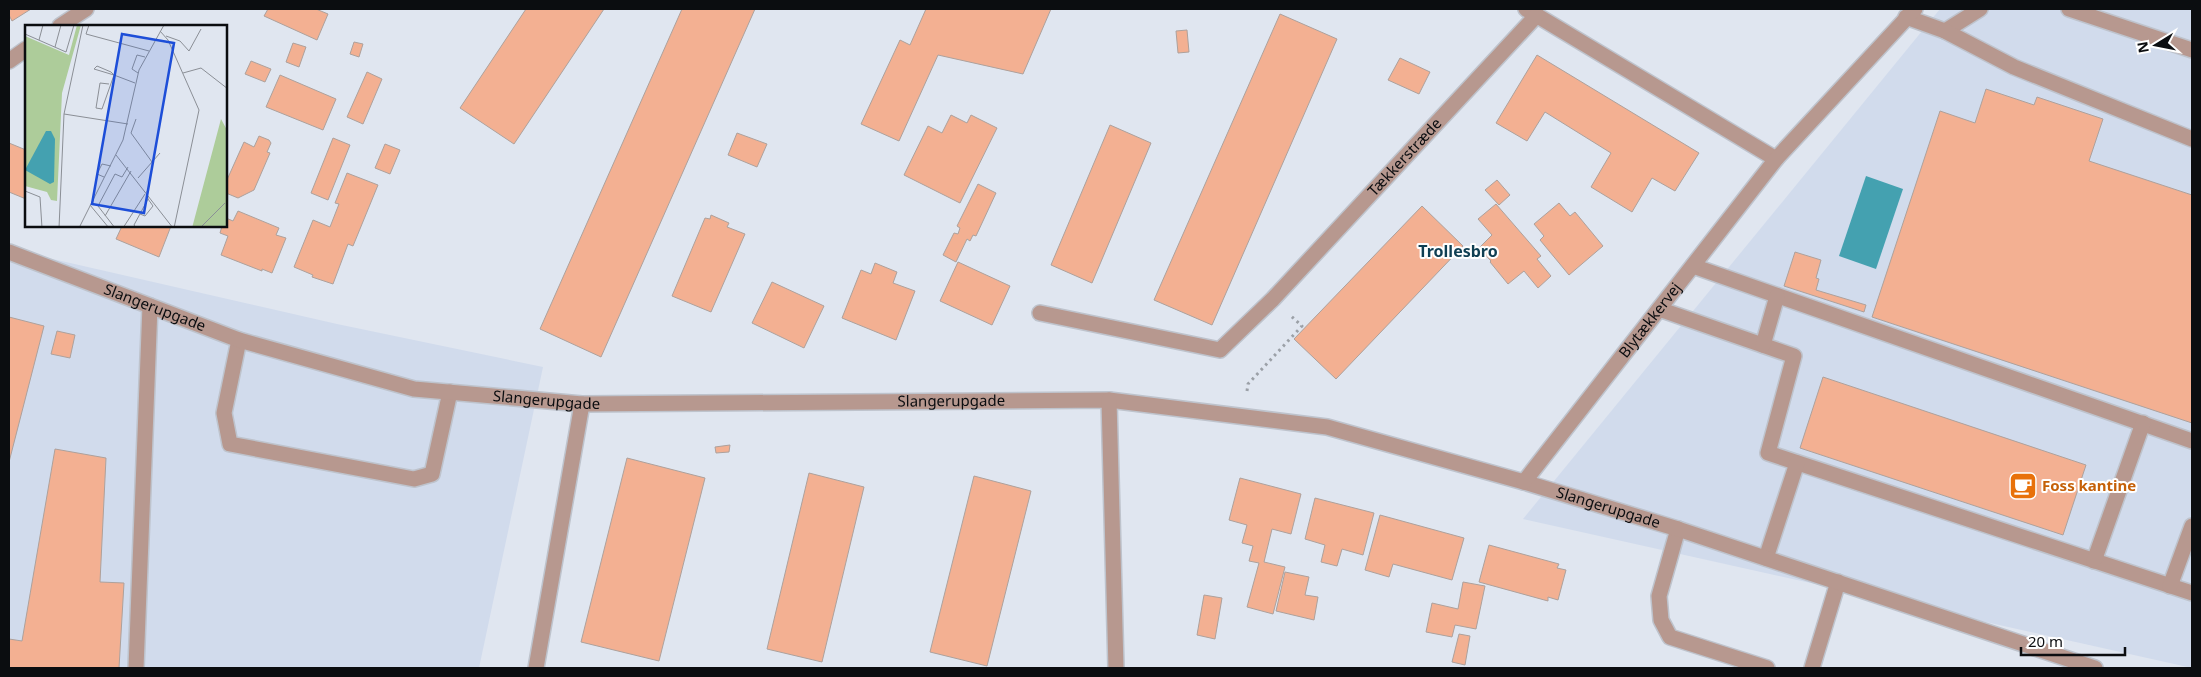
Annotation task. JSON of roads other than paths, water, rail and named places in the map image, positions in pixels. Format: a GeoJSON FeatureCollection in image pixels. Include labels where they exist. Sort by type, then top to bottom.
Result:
{"type":"FeatureCollection","features":[{"type":"Feature","properties":{"kind":"street"},"geometry":{"type":"LineString","coordinates":[[62,25],[86,9]]}},
{"type":"Feature","properties":{"kind":"street"},"geometry":{"type":"LineString","coordinates":[[1945,31],[1980,9]]}},
{"type":"Feature","properties":{"kind":"street"},"geometry":{"type":"LineString","coordinates":[[2068,9],[2192,50]]}},
{"type":"Feature","properties":{"kind":"street"},"geometry":{"type":"LineString","coordinates":[[1531,12],[1776,159]]}},
{"type":"Feature","properties":{"kind":"street","name":"Tækkerstræde"},"geometry":{"type":"LineString","coordinates":[[1040,313],[1220,350],[1273,299],[1531,12]]}},
{"type":"Feature","properties":{"kind":"street"},"geometry":{"type":"LineString","coordinates":[[1911,13],[2014,68],[2192,139]]}},
{"type":"Feature","properties":{"kind":"street","name":"Blytækkervej"},"geometry":{"type":"LineString","coordinates":[[1524,482],[1776,159],[1911,13]]}},
{"type":"Feature","properties":{"kind":"street"},"geometry":{"type":"LineString","coordinates":[[9,61],[25,50]]}},
{"type":"Feature","properties":{"kind":"street","name":"Slangerupgade"},"geometry":{"type":"LineString","coordinates":[[9,252],[239,340],[414,389],[582,404],[1109,400],[1327,427],[1524,482],[1678,529],[2095,668]]}},
{"type":"Feature","properties":{"kind":"street"},"geometry":{"type":"LineString","coordinates":[[1693,266],[2192,441]]}},
{"type":"Feature","properties":{"kind":"street"},"geometry":{"type":"LineString","coordinates":[[1763,345],[1777,296]]}},
{"type":"Feature","properties":{"kind":"street"},"geometry":{"type":"LineString","coordinates":[[136,668],[150,306]]}},
{"type":"Feature","properties":{"kind":"street"},"geometry":{"type":"LineString","coordinates":[[1659,309],[1794,356],[1768,453],[2192,593]]}},
{"type":"Feature","properties":{"kind":"street"},"geometry":{"type":"LineString","coordinates":[[239,340],[224,413],[230,444],[414,479],[432,474],[450,392]]}},
{"type":"Feature","properties":{"kind":"street"},"geometry":{"type":"LineString","coordinates":[[1109,400],[1116,668]]}},
{"type":"Feature","properties":{"kind":"street"},"geometry":{"type":"LineString","coordinates":[[536,668],[582,404]]}},
{"type":"Feature","properties":{"kind":"street"},"geometry":{"type":"LineString","coordinates":[[2094,561],[2143,424]]}},
{"type":"Feature","properties":{"kind":"street"},"geometry":{"type":"LineString","coordinates":[[1766,558],[1797,463]]}},
{"type":"Feature","properties":{"kind":"street"},"geometry":{"type":"LineString","coordinates":[[2170,586],[2192,526]]}},
{"type":"Feature","properties":{"kind":"street"},"geometry":{"type":"LineString","coordinates":[[1678,529],[1659,596],[1661,620],[1670,637],[1768,668]]}},
{"type":"Feature","properties":{"kind":"street"},"geometry":{"type":"LineString","coordinates":[[1812,668],[1838,582]]}},
{"type":"Feature","properties":{"kind":"water"},"geometry":{"type":"Polygon","coordinates":[[[1866,176],[1903,189],[1876,269],[1839,256],[1866,176]]]}},
{"type":"Feature","properties":{"kind":"place","name":"Foss kantine"},"geometry":{"type":"Point","coordinates":[2023,486]}},
{"type":"Feature","properties":{"kind":"district","name":"Trollesbro"},"geometry":{"type":"Point","coordinates":[1458,251]}}]}
